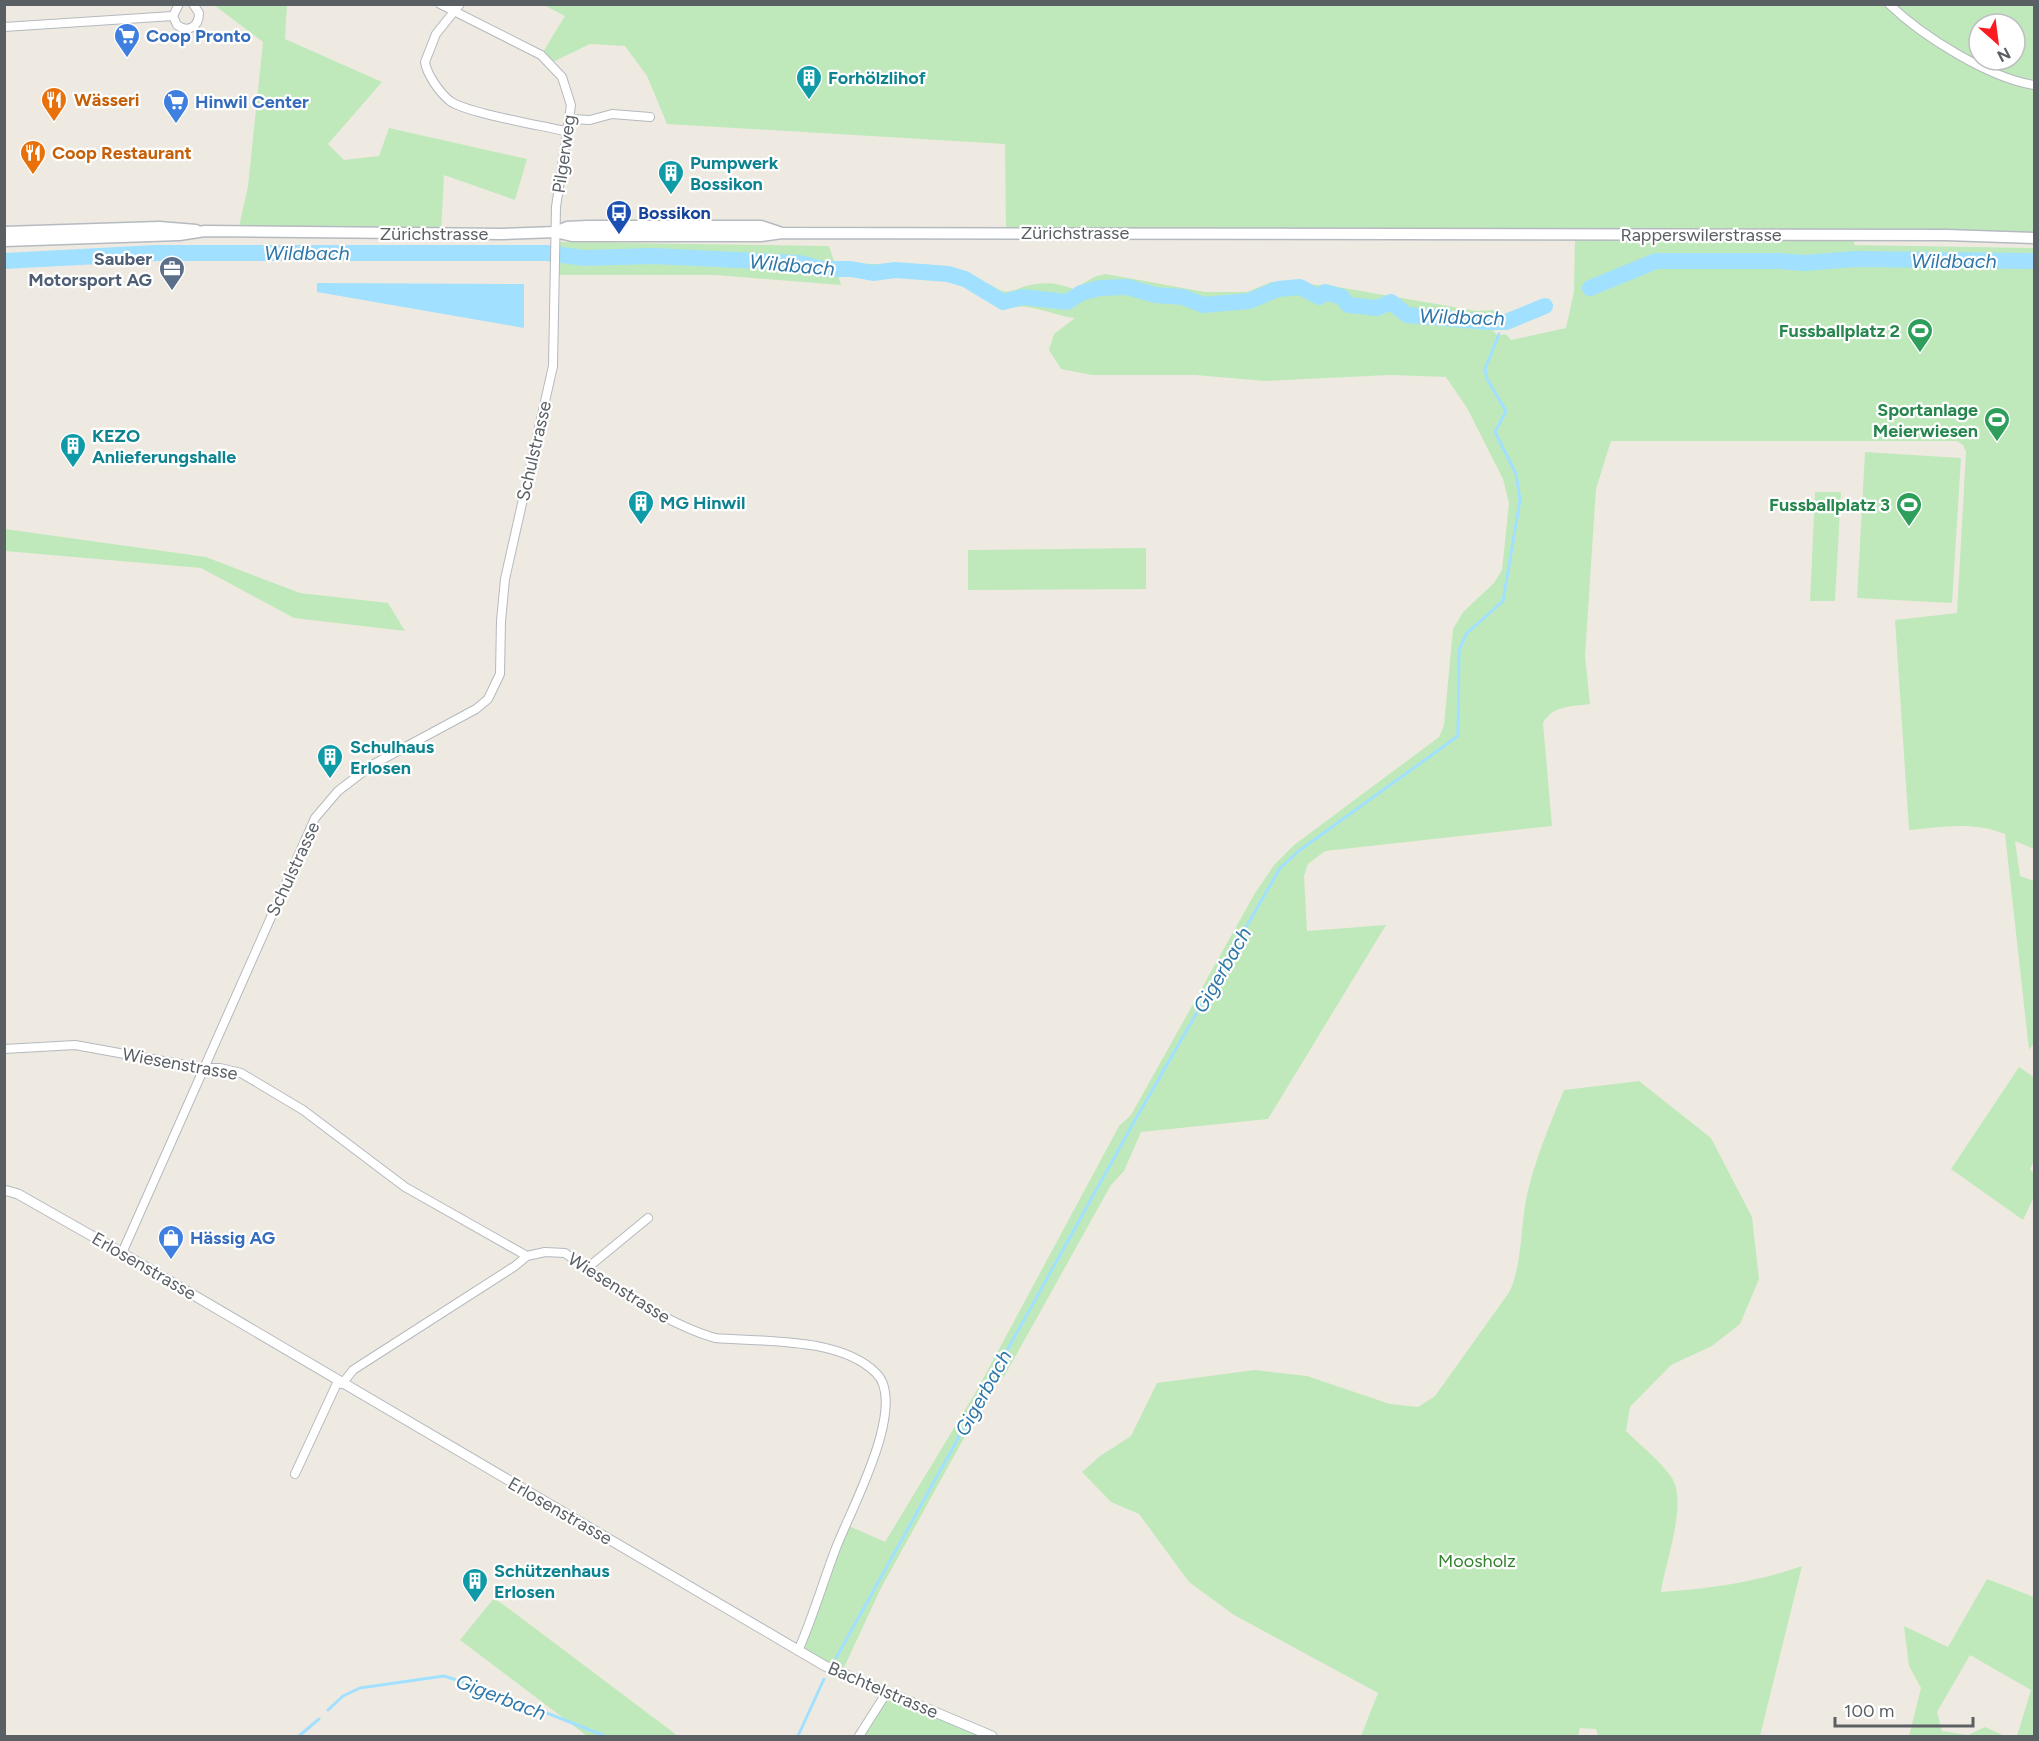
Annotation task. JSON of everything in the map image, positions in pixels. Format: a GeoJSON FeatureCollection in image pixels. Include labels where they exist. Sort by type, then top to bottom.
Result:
{"type":"FeatureCollection","features":[{"type":"Feature","properties":{"kind":"main road","name":"Zürichstrasse"},"geometry":{"type":"LineString","coordinates":[[4,232],[159,227],[205,231],[418,234],[555,232],[578,226],[761,226],[782,233],[1368,234]]}},
{"type":"Feature","properties":{"kind":"main road","name":"Zürichstrasse"},"geometry":{"type":"LineString","coordinates":[[4,242],[179,235],[205,231]]}},
{"type":"Feature","properties":{"kind":"main road","name":"Rapperswilerstrasse"},"geometry":{"type":"LineString","coordinates":[[1368,234],[1946,235],[2034,238]]}},
{"type":"Feature","properties":{"kind":"street"},"geometry":{"type":"LineString","coordinates":[[173,16],[180,4]]}},
{"type":"Feature","properties":{"kind":"street"},"geometry":{"type":"LineString","coordinates":[[173,16],[180,27],[193,27],[200,17],[198,9],[193,4]]}},
{"type":"Feature","properties":{"kind":"street","name":"Pilgerweg"},"geometry":{"type":"LineString","coordinates":[[440,4],[532,49],[551,63],[562,77],[569,94],[571,118],[555,232]]}},
{"type":"Feature","properties":{"kind":"street"},"geometry":{"type":"LineString","coordinates":[[460,4],[436,34],[425,62],[430,76],[451,102],[475,111],[568,132]]}},
{"type":"Feature","properties":{"kind":"street"},"geometry":{"type":"LineString","coordinates":[[1889,4],[1933,39],[2002,76],[2034,85]]}},
{"type":"Feature","properties":{"kind":"street"},"geometry":{"type":"LineString","coordinates":[[4,27],[173,16]]}},
{"type":"Feature","properties":{"kind":"street"},"geometry":{"type":"LineString","coordinates":[[571,118],[590,120],[612,114],[650,117]]}},
{"type":"Feature","properties":{"kind":"street","name":"Schulstrasse"},"geometry":{"type":"LineString","coordinates":[[122,1253],[202,1068],[315,818],[338,791],[372,765],[476,709],[488,699],[496,687],[500,674],[505,579],[553,366],[555,232]]}},
{"type":"Feature","properties":{"kind":"street","name":"Wiesenstrasse"},"geometry":{"type":"LineString","coordinates":[[4,1049],[75,1045],[202,1068],[220,1068],[241,1072],[303,1110],[405,1187],[526,1256],[545,1252],[565,1253],[586,1269],[679,1325],[703,1335],[715,1338],[827,1347],[850,1357],[878,1374],[885,1387],[886,1404],[875,1456],[859,1499],[837,1545],[798,1651]]}},
{"type":"Feature","properties":{"kind":"street","name":"Erlosenstrasse"},"geometry":{"type":"LineString","coordinates":[[4,1190],[18,1194],[122,1253],[777,1638]]}},
{"type":"Feature","properties":{"kind":"street"},"geometry":{"type":"LineString","coordinates":[[586,1269],[648,1218]]}},
{"type":"Feature","properties":{"kind":"street"},"geometry":{"type":"LineString","coordinates":[[295,1474],[340,1382],[353,1370],[505,1273],[526,1256]]}},
{"type":"Feature","properties":{"kind":"street","name":"Bachtelstrasse"},"geometry":{"type":"LineString","coordinates":[[777,1638],[841,1674],[992,1737]]}},
{"type":"Feature","properties":{"kind":"street"},"geometry":{"type":"LineString","coordinates":[[859,1737],[887,1692]]}},
{"type":"Feature","properties":{"kind":"green space"},"geometry":{"type":"Polygon","coordinates":[[[542,4],[2034,5],[2034,238],[1855,235],[1854,245],[2034,248],[2034,849],[2015,841],[2020,876],[2034,881],[2034,1043],[2029,1050],[2005,834],[1969,826],[1909,830],[1895,620],[1957,613],[1966,452],[1963,445],[1957,441],[1611,441],[1596,489],[1585,656],[1590,704],[1557,710],[1543,723],[1552,826],[1325,851],[1308,864],[1304,876],[1307,931],[1386,925],[1268,1119],[1141,1132],[1124,1171],[1111,1185],[1005,1375],[990,1391],[880,1590],[841,1674],[798,1651],[847,1525],[885,1542],[977,1390],[1119,1126],[1131,1115],[1255,893],[1274,865],[1294,845],[1439,737],[1444,725],[1453,629],[1463,612],[1494,583],[1502,570],[1509,503],[1503,479],[1467,408],[1446,377],[1390,375],[1265,381],[1195,375],[1092,375],[1061,369],[1049,350],[1054,334],[1075,318],[1033,308],[1009,308],[954,281],[911,277],[871,279],[838,274],[841,285],[715,275],[555,275],[555,242],[829,246],[834,261],[863,264],[937,265],[964,272],[1002,291],[1013,291],[1041,284],[1058,284],[1073,289],[1096,276],[1106,274],[1205,292],[1247,292],[1271,282],[1332,286],[1477,311],[1496,310],[1499,319],[1490,320],[1488,325],[1498,336],[1506,334],[1511,340],[1566,328],[1574,292],[1575,235],[1006,233],[1005,144],[667,124],[647,76],[625,46],[590,44],[551,63],[541,55],[565,16],[542,4]]]}},
{"type":"Feature","properties":{"kind":"green space"},"geometry":{"type":"Polygon","coordinates":[[[214,5],[287,5],[285,39],[382,82],[328,144],[344,160],[379,156],[389,128],[527,159],[515,200],[444,175],[441,234],[238,231],[248,186],[263,42],[214,5]]]}},
{"type":"Feature","properties":{"kind":"green space","name":"Fussballplatz 3"},"geometry":{"type":"Polygon","coordinates":[[[1865,452],[1961,458],[1952,603],[1857,598],[1865,452]]]}},
{"type":"Feature","properties":{"kind":"green space"},"geometry":{"type":"Polygon","coordinates":[[[1815,492],[1841,492],[1835,601],[1810,601],[1815,492]]]}},
{"type":"Feature","properties":{"kind":"green space"},"geometry":{"type":"Polygon","coordinates":[[[5,529],[206,557],[300,593],[388,603],[405,631],[294,618],[201,568],[5,551],[5,529]]]}},
{"type":"Feature","properties":{"kind":"green space"},"geometry":{"type":"Polygon","coordinates":[[[1146,548],[1146,589],[968,590],[968,550],[1146,548]]]}},
{"type":"Feature","properties":{"kind":"green space"},"geometry":{"type":"Polygon","coordinates":[[[2019,1067],[2034,1077],[2034,1160],[2030,1170],[2034,1172],[2034,1197],[2023,1220],[1951,1169],[2019,1067]]]}},
{"type":"Feature","properties":{"kind":"green space","name":"Moosholz"},"geometry":{"type":"Polygon","coordinates":[[[1639,1081],[1711,1138],[1752,1217],[1759,1279],[1740,1324],[1712,1346],[1671,1365],[1630,1407],[1626,1431],[1662,1465],[1672,1478],[1676,1489],[1677,1517],[1661,1592],[1733,1584],[1802,1566],[1760,1736],[1598,1736],[1596,1729],[1580,1728],[1578,1736],[1361,1736],[1378,1693],[1234,1615],[1189,1582],[1139,1514],[1111,1502],[1082,1472],[1100,1456],[1131,1436],[1157,1383],[1254,1370],[1307,1376],[1390,1404],[1418,1407],[1435,1396],[1510,1291],[1517,1267],[1530,1182],[1564,1090],[1639,1081]]]}},
{"type":"Feature","properties":{"kind":"green space"},"geometry":{"type":"Polygon","coordinates":[[[1987,1579],[2034,1597],[2034,1736],[2017,1736],[2031,1690],[1970,1655],[1937,1712],[1942,1731],[1968,1735],[1985,1727],[2005,1736],[1909,1736],[1921,1688],[1909,1666],[1904,1626],[1948,1647],[1987,1579]]]}},
{"type":"Feature","properties":{"kind":"green space"},"geometry":{"type":"Polygon","coordinates":[[[494,1598],[678,1736],[587,1736],[460,1640],[494,1598]]]}},
{"type":"Feature","properties":{"kind":"green space"},"geometry":{"type":"Polygon","coordinates":[[[887,1692],[992,1736],[859,1736],[887,1692]]]}},
{"type":"Feature","properties":{"kind":"water"},"geometry":{"type":"Polygon","coordinates":[[[317,283],[524,284],[524,328],[317,292],[317,283]]]}},
{"type":"Feature","properties":{"kind":"waterway","name":"Wildbach"},"geometry":{"type":"LineString","coordinates":[[4,261],[156,253],[547,253],[584,258],[652,256],[800,263],[823,269],[851,269],[873,273],[895,270],[948,274],[965,279],[1003,302],[1023,297],[1067,302],[1081,293],[1100,288],[1127,287],[1155,295],[1183,297],[1203,305],[1249,301],[1278,289],[1300,287],[1319,297],[1325,292],[1342,297],[1348,305],[1377,308],[1391,302],[1407,315],[1487,322],[1506,322],[1545,306]]}},
{"type":"Feature","properties":{"kind":"waterway","name":"Wildbach"},"geometry":{"type":"LineString","coordinates":[[1590,288],[1656,261],[1804,263],[1854,259],[2034,261]]}},
{"type":"Feature","properties":{"kind":"waterway","name":"Gigerbach"},"geometry":{"type":"LineString","coordinates":[[836,1658],[1134,1122],[1280,868],[1300,850],[1458,736],[1459,650],[1467,633],[1503,601],[1520,500],[1516,474],[1495,432],[1506,411],[1487,379],[1485,369],[1499,334]]}},
{"type":"Feature","properties":{"kind":"waterway","name":"Gigerbach"},"geometry":{"type":"LineString","coordinates":[[328,1710],[343,1696],[360,1688],[444,1676],[494,1692],[605,1736]]}},
{"type":"Feature","properties":{"kind":"waterway","name":"Gigerbach"},"geometry":{"type":"LineString","coordinates":[[798,1736],[824,1679]]}},
{"type":"Feature","properties":{"kind":"waterway","name":"Gigerbach"},"geometry":{"type":"LineString","coordinates":[[299,1736],[319,1719]]}},
{"type":"Feature","properties":{"kind":"place","name":"Coop Pronto"},"geometry":{"type":"Point","coordinates":[127,59]}},
{"type":"Feature","properties":{"kind":"place","name":"Forhölzlihof"},"geometry":{"type":"Point","coordinates":[809,101]}},
{"type":"Feature","properties":{"kind":"place","name":"Wässeri"},"geometry":{"type":"Point","coordinates":[54,123]}},
{"type":"Feature","properties":{"kind":"place","name":"Hinwil Center"},"geometry":{"type":"Point","coordinates":[176,125]}},
{"type":"Feature","properties":{"kind":"place","name":"Coop Restaurant"},"geometry":{"type":"Point","coordinates":[33,176]}},
{"type":"Feature","properties":{"kind":"place","name":"Pumpwerk Bossikon"},"geometry":{"type":"Point","coordinates":[671,196]}},
{"type":"Feature","properties":{"kind":"place","name":"Bossikon"},"geometry":{"type":"Point","coordinates":[619,236]}},
{"type":"Feature","properties":{"kind":"place","name":"Sauber Motorsport AG"},"geometry":{"type":"Point","coordinates":[172,292]}},
{"type":"Feature","properties":{"kind":"place","name":"Fussballplatz 2"},"geometry":{"type":"Point","coordinates":[1920,354]}},
{"type":"Feature","properties":{"kind":"place","name":"Sportanlage Meierwiesen"},"geometry":{"type":"Point","coordinates":[1997,443]}},
{"type":"Feature","properties":{"kind":"place","name":"KEZO Anlieferungshalle"},"geometry":{"type":"Point","coordinates":[73,469]}},
{"type":"Feature","properties":{"kind":"place","name":"MG Hinwil"},"geometry":{"type":"Point","coordinates":[641,526]}},
{"type":"Feature","properties":{"kind":"place","name":"Fussballplatz 3"},"geometry":{"type":"Point","coordinates":[1909,528]}},
{"type":"Feature","properties":{"kind":"place","name":"Schulhaus Erlosen"},"geometry":{"type":"Point","coordinates":[330,780]}},
{"type":"Feature","properties":{"kind":"place","name":"Hässig AG"},"geometry":{"type":"Point","coordinates":[171,1261]}},
{"type":"Feature","properties":{"kind":"place","name":"Schützenhaus Erlosen"},"geometry":{"type":"Point","coordinates":[475,1604]}}]}
